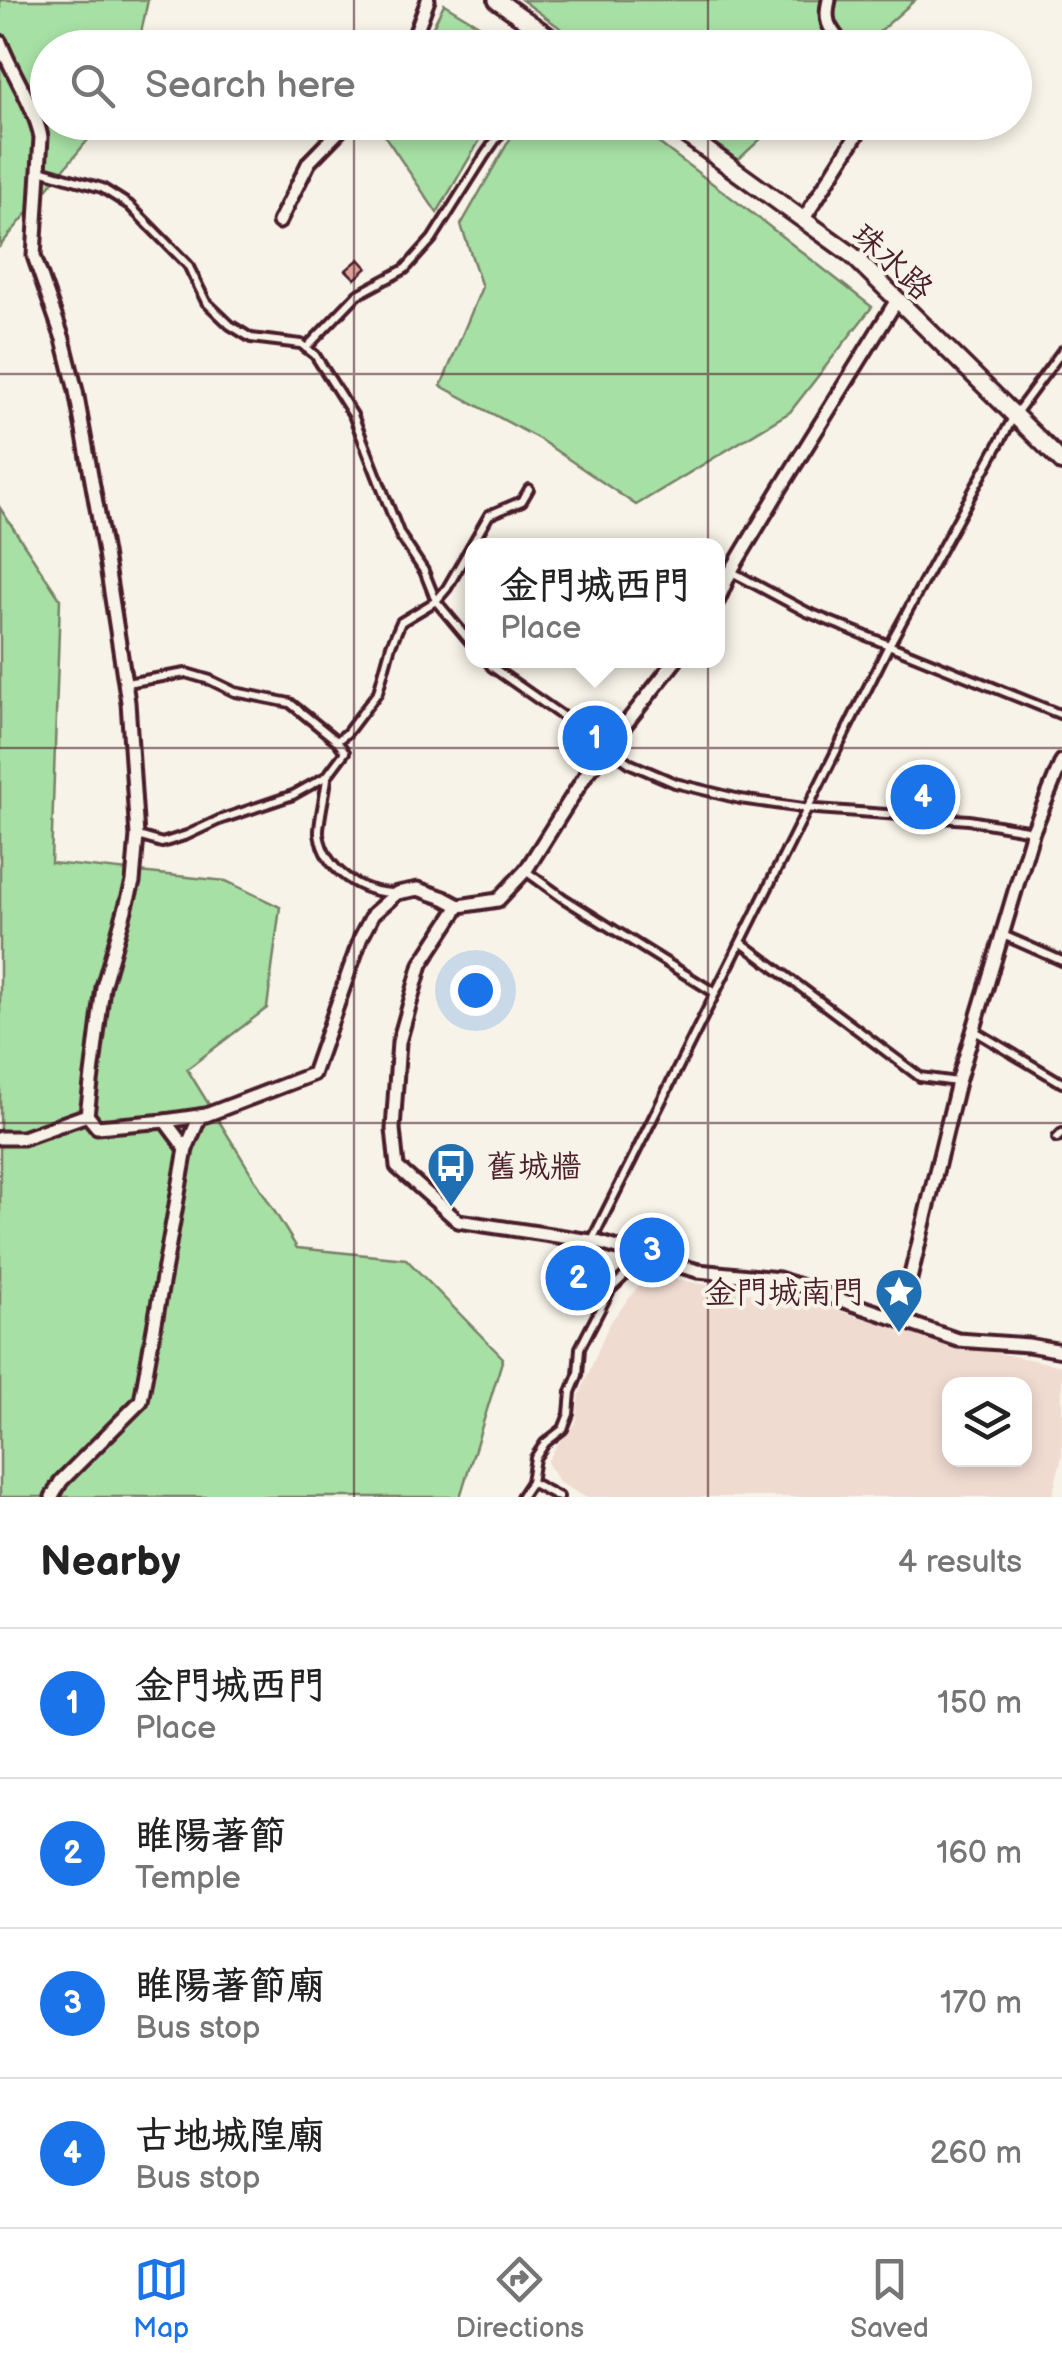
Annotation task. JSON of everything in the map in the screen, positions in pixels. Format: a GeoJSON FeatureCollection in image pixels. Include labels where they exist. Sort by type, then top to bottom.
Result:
{"type":"FeatureCollection","features":[{"type":"Feature","properties":{"kind":"main road"},"geometry":{"type":"LineString","coordinates":[[497,0],[533,30]]}},
{"type":"Feature","properties":{"kind":"main road","name":"珠水路"},"geometry":{"type":"LineString","coordinates":[[693,140],[852,256],[1062,462]]}},
{"type":"Feature","properties":{"kind":"street"},"geometry":{"type":"LineString","coordinates":[[417,30],[428,0]]}},
{"type":"Feature","properties":{"kind":"street"},"geometry":{"type":"LineString","coordinates":[[829,0],[826,14],[833,30]]}},
{"type":"Feature","properties":{"kind":"street"},"geometry":{"type":"LineString","coordinates":[[0,42],[30,107]]}},
{"type":"Feature","properties":{"kind":"street"},"geometry":{"type":"LineString","coordinates":[[41,140],[34,256],[76,391],[105,553],[125,684],[136,836],[133,882],[102,987],[87,1115],[97,1127],[200,1116],[313,1074],[373,914],[397,893],[418,889],[459,906],[498,900],[526,870],[587,773],[670,668]]}},
{"type":"Feature","properties":{"kind":"street"},"geometry":{"type":"LineString","coordinates":[[279,222],[309,162],[330,140]]}},
{"type":"Feature","properties":{"kind":"street"},"geometry":{"type":"LineString","coordinates":[[803,220],[854,140]]}},
{"type":"Feature","properties":{"kind":"street"},"geometry":{"type":"LineString","coordinates":[[725,585],[897,300]]}},
{"type":"Feature","properties":{"kind":"street"},"geometry":{"type":"LineString","coordinates":[[900,1320],[958,1082],[1034,831],[1062,760]]}},
{"type":"Feature","properties":{"kind":"street"},"geometry":{"type":"LineString","coordinates":[[459,906],[421,964],[399,1042],[393,1129],[397,1168],[458,1221],[592,1242],[698,1271],[778,1279],[958,1340],[1062,1351]]}},
{"type":"Feature","properties":{"kind":"street"},"geometry":{"type":"LineString","coordinates":[[0,1138],[23,1138],[87,1115]]}},
{"type":"Feature","properties":{"kind":"street"},"geometry":{"type":"LineString","coordinates":[[52,1497],[74,1466],[140,1401],[186,1149],[200,1116]]}},
{"type":"Feature","properties":{"kind":"street"},"geometry":{"type":"LineString","coordinates":[[165,1121],[186,1149]]}},
{"type":"Feature","properties":{"kind":"lane"},"geometry":{"type":"LineString","coordinates":[[306,348],[357,296],[406,269],[432,239],[494,140]]}},
{"type":"Feature","properties":{"kind":"lane"},"geometry":{"type":"LineString","coordinates":[[39,170],[102,188],[129,204],[188,265],[206,302],[230,325],[252,338],[301,344],[316,355],[353,414],[400,535],[424,571],[436,600],[465,635]]}},
{"type":"Feature","properties":{"kind":"lane"},"geometry":{"type":"LineString","coordinates":[[592,1242],[888,646],[1014,416],[1062,352]]}},
{"type":"Feature","properties":{"kind":"lane"},"geometry":{"type":"LineString","coordinates":[[476,538],[489,515],[522,501],[529,490]]}},
{"type":"Feature","properties":{"kind":"lane"},"geometry":{"type":"LineString","coordinates":[[337,741],[378,692],[401,622],[436,600],[465,557]]}},
{"type":"Feature","properties":{"kind":"lane"},"geometry":{"type":"LineString","coordinates":[[731,572],[807,612],[1062,716]]}},
{"type":"Feature","properties":{"kind":"lane"},"geometry":{"type":"LineString","coordinates":[[493,668],[631,764],[675,783],[740,799],[969,820],[1034,831]]}},
{"type":"Feature","properties":{"kind":"lane"},"geometry":{"type":"LineString","coordinates":[[125,684],[186,673],[235,692],[290,703],[337,741],[344,752],[327,776],[293,795],[162,842],[136,836]]}},
{"type":"Feature","properties":{"kind":"lane"},"geometry":{"type":"LineString","coordinates":[[327,776],[319,832],[329,858],[344,878],[380,893],[397,893]]}},
{"type":"Feature","properties":{"kind":"lane"},"geometry":{"type":"LineString","coordinates":[[526,870],[576,908],[715,993]]}},
{"type":"Feature","properties":{"kind":"lane"},"geometry":{"type":"LineString","coordinates":[[1003,935],[1062,961]]}},
{"type":"Feature","properties":{"kind":"lane"},"geometry":{"type":"LineString","coordinates":[[742,943],[920,1077],[958,1082]]}},
{"type":"Feature","properties":{"kind":"lane"},"geometry":{"type":"LineString","coordinates":[[975,1031],[1062,1083]]}},
{"type":"Feature","properties":{"kind":"lane"},"geometry":{"type":"LineString","coordinates":[[522,1497],[531,1482],[535,1458],[545,1443],[564,1429],[570,1414],[580,1348],[610,1290],[645,1256]]}},
{"type":"Feature","properties":{"kind":"lane"},"geometry":{"type":"LineString","coordinates":[[531,1482],[559,1497]]}},
{"type":"Feature","properties":{"kind":"shaded area"},"geometry":{"type":"Polygon","coordinates":[[[648,1274],[826,1307],[948,1343],[1062,1366],[1062,1456],[1052,1497],[585,1497],[560,1483],[547,1462],[576,1423],[579,1396],[609,1324],[648,1274]]]}},
{"type":"Feature","properties":{"kind":"green space"},"geometry":{"type":"Polygon","coordinates":[[[0,0],[148,0],[142,30],[30,30],[30,140],[88,140],[0,246],[0,0]]]}},
{"type":"Feature","properties":{"kind":"green space"},"geometry":{"type":"Polygon","coordinates":[[[522,0],[915,0],[881,30],[563,30],[522,0]]]}},
{"type":"Feature","properties":{"kind":"green space"},"geometry":{"type":"Polygon","coordinates":[[[444,4],[487,30],[431,30],[444,4]]]}},
{"type":"Feature","properties":{"kind":"green space"},"geometry":{"type":"Polygon","coordinates":[[[388,140],[480,140],[437,213],[388,140]]]}},
{"type":"Feature","properties":{"kind":"green space"},"geometry":{"type":"Polygon","coordinates":[[[509,140],[655,140],[872,307],[790,412],[636,505],[539,439],[441,386],[482,287],[461,225],[509,140]]]}},
{"type":"Feature","properties":{"kind":"green space"},"geometry":{"type":"Polygon","coordinates":[[[710,140],[759,140],[738,160],[710,140]]]}},
{"type":"Feature","properties":{"kind":"green space"},"geometry":{"type":"Polygon","coordinates":[[[0,508],[60,599],[51,863],[226,881],[280,907],[267,1008],[187,1069],[297,1248],[406,1259],[503,1358],[460,1497],[0,1497],[0,508]]]}},
{"type":"Feature","properties":{"kind":"building"},"geometry":{"type":"Polygon","coordinates":[[[359,259],[367,268],[355,279],[346,270],[359,259]]]}},
{"type":"Feature","properties":{"kind":"building"},"geometry":{"type":"Polygon","coordinates":[[[569,1265],[593,1271],[588,1292],[563,1286],[569,1265]]]}},
{"type":"Feature","properties":{"kind":"place","name":"金門城西門"},"geometry":{"type":"Point","coordinates":[595,738]}},
{"type":"Feature","properties":{"kind":"place","name":"古地城隍廟"},"geometry":{"type":"Point","coordinates":[923,797]}},
{"type":"Feature","properties":{"kind":"place","name":"舊城牆"},"geometry":{"type":"Point","coordinates":[451,1208]}},
{"type":"Feature","properties":{"kind":"place","name":"睢陽著節廟"},"geometry":{"type":"Point","coordinates":[652,1250]}},
{"type":"Feature","properties":{"kind":"place","name":"睢陽著節"},"geometry":{"type":"Point","coordinates":[578,1278]}},
{"type":"Feature","properties":{"kind":"place","name":"金門城南門"},"geometry":{"type":"Point","coordinates":[899,1334]}}]}
